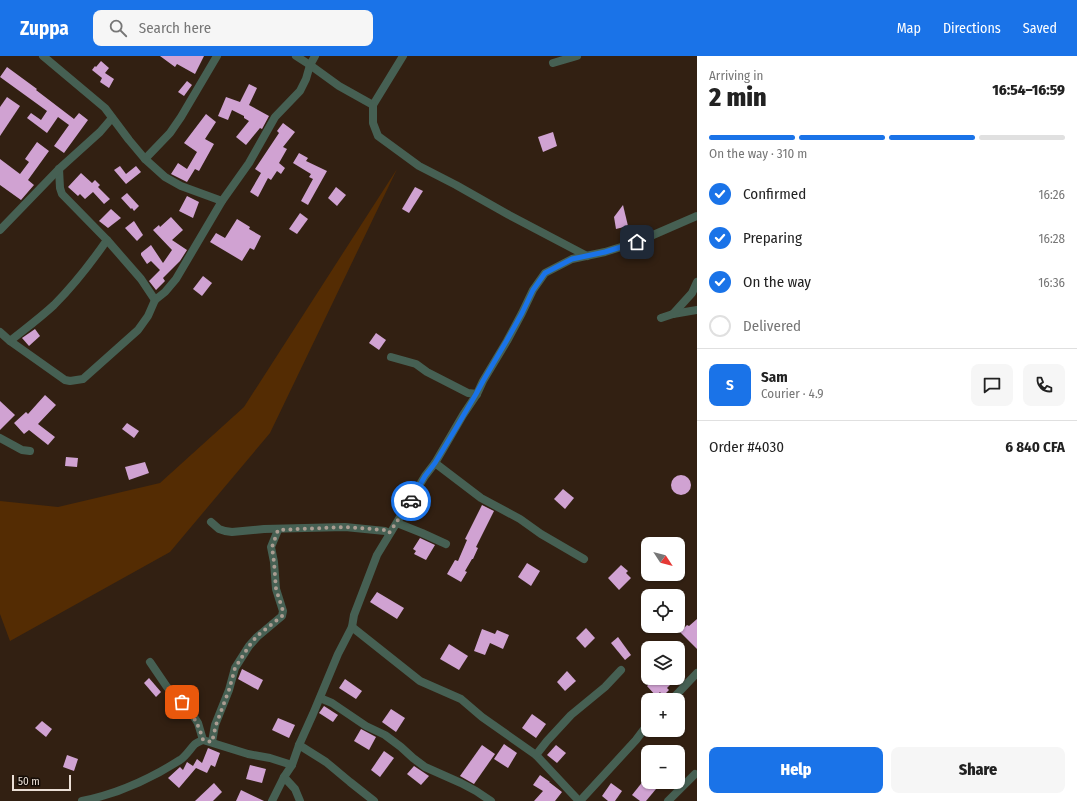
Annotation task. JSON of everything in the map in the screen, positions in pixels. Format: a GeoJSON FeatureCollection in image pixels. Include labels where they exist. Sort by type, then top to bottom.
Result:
{"type":"FeatureCollection","features":[{"type":"Feature","properties":{"kind":"street"},"geometry":{"type":"LineString","coordinates":[[43,56],[105,108],[145,159],[165,177],[173,182],[222,202]]}},
{"type":"Feature","properties":{"kind":"street"},"geometry":{"type":"LineString","coordinates":[[145,159],[170,133],[217,56]]}},
{"type":"Feature","properties":{"kind":"street"},"geometry":{"type":"LineString","coordinates":[[296,56],[310,64],[339,86],[373,105]]}},
{"type":"Feature","properties":{"kind":"street"},"geometry":{"type":"LineString","coordinates":[[0,332],[10,341],[65,380],[77,381],[83,379],[138,330],[148,316],[155,300],[165,292],[176,279],[222,202],[249,163],[275,118],[300,91],[306,79],[310,64],[315,56]]}},
{"type":"Feature","properties":{"kind":"street"},"geometry":{"type":"LineString","coordinates":[[403,56],[373,105],[373,123],[378,136],[419,166],[587,256]]}},
{"type":"Feature","properties":{"kind":"street"},"geometry":{"type":"LineString","coordinates":[[553,63],[577,56]]}},
{"type":"Feature","properties":{"kind":"street"},"geometry":{"type":"LineString","coordinates":[[0,230],[59,169],[100,132],[112,118]]}},
{"type":"Feature","properties":{"kind":"street"},"geometry":{"type":"LineString","coordinates":[[59,169],[60,188],[62,194],[107,240],[141,279],[155,300]]}},
{"type":"Feature","properties":{"kind":"street"},"geometry":{"type":"LineString","coordinates":[[272,801],[292,765],[338,654],[352,627],[354,615],[377,555],[389,533],[456,428],[507,340],[533,290],[545,273],[572,259],[637,242],[697,216]]}},
{"type":"Feature","properties":{"kind":"street"},"geometry":{"type":"LineString","coordinates":[[10,341],[54,305],[93,260],[107,240]]}},
{"type":"Feature","properties":{"kind":"street"},"geometry":{"type":"LineString","coordinates":[[673,314],[692,293],[697,282]]}},
{"type":"Feature","properties":{"kind":"street"},"geometry":{"type":"LineString","coordinates":[[661,318],[673,314],[697,310]]}},
{"type":"Feature","properties":{"kind":"street"},"geometry":{"type":"LineString","coordinates":[[391,358],[416,364],[427,372],[461,390],[476,394]]}},
{"type":"Feature","properties":{"kind":"street"},"geometry":{"type":"LineString","coordinates":[[0,438],[22,450],[30,451]]}},
{"type":"Feature","properties":{"kind":"street"},"geometry":{"type":"LineString","coordinates":[[435,463],[481,498],[520,518],[541,534],[584,559]]}},
{"type":"Feature","properties":{"kind":"street"},"geometry":{"type":"LineString","coordinates":[[211,522],[219,529],[232,532],[264,529],[278,530],[345,527],[385,530],[389,533]]}},
{"type":"Feature","properties":{"kind":"street"},"geometry":{"type":"LineString","coordinates":[[396,523],[446,544]]}},
{"type":"Feature","properties":{"kind":"street"},"geometry":{"type":"LineString","coordinates":[[212,742],[216,725],[229,690],[235,668],[257,636],[282,616],[283,611],[276,589],[272,547],[278,530]]}},
{"type":"Feature","properties":{"kind":"street"},"geometry":{"type":"LineString","coordinates":[[352,627],[420,681],[461,699],[482,717],[536,755],[580,801],[641,733]]}},
{"type":"Feature","properties":{"kind":"street"},"geometry":{"type":"LineString","coordinates":[[150,662],[167,687],[190,711],[198,723],[203,740]]}},
{"type":"Feature","properties":{"kind":"street"},"geometry":{"type":"LineString","coordinates":[[536,755],[571,715],[605,687],[622,670]]}},
{"type":"Feature","properties":{"kind":"street"},"geometry":{"type":"LineString","coordinates":[[678,693],[697,673]]}},
{"type":"Feature","properties":{"kind":"street"},"geometry":{"type":"LineString","coordinates":[[320,698],[366,726],[385,735],[402,747],[425,767],[461,783],[491,801]]}},
{"type":"Feature","properties":{"kind":"street"},"geometry":{"type":"LineString","coordinates":[[82,801],[93,799],[142,782],[182,758],[195,744],[203,740],[248,754],[270,758],[292,765]]}},
{"type":"Feature","properties":{"kind":"street"},"geometry":{"type":"LineString","coordinates":[[299,745],[326,762],[374,801]]}},
{"type":"Feature","properties":{"kind":"street"},"geometry":{"type":"LineString","coordinates":[[668,801],[695,774]]}},
{"type":"Feature","properties":{"kind":"street"},"geometry":{"type":"LineString","coordinates":[[284,777],[295,788],[300,801]]}},
{"type":"Feature","properties":{"kind":"shaded area"},"geometry":{"type":"Polygon","coordinates":[[[397,169],[270,433],[170,552],[10,641],[0,614],[0,501],[58,507],[160,483],[244,407],[397,169]]]}},
{"type":"Feature","properties":{"kind":"building"},"geometry":{"type":"Polygon","coordinates":[[[160,56],[204,56],[195,74],[177,64],[175,67],[160,56]]]}},
{"type":"Feature","properties":{"kind":"building"},"geometry":{"type":"Polygon","coordinates":[[[101,61],[109,68],[105,73],[114,79],[109,88],[100,82],[102,78],[92,70],[101,61]]]}},
{"type":"Feature","properties":{"kind":"building"},"geometry":{"type":"Polygon","coordinates":[[[7,67],[74,119],[79,113],[88,120],[64,153],[54,146],[69,125],[58,117],[47,133],[27,118],[31,113],[41,120],[47,111],[0,77],[7,67]]]}},
{"type":"Feature","properties":{"kind":"building"},"geometry":{"type":"Polygon","coordinates":[[[187,81],[192,85],[184,96],[178,92],[187,81]]]}},
{"type":"Feature","properties":{"kind":"building"},"geometry":{"type":"Polygon","coordinates":[[[249,84],[257,88],[249,105],[269,116],[262,129],[260,128],[246,145],[236,137],[249,121],[244,118],[244,116],[232,110],[228,120],[218,116],[226,97],[240,102],[249,84]]]}},
{"type":"Feature","properties":{"kind":"building"},"geometry":{"type":"Polygon","coordinates":[[[7,97],[20,106],[0,136],[0,107],[7,97]]]}},
{"type":"Feature","properties":{"kind":"building"},"geometry":{"type":"Polygon","coordinates":[[[206,114],[216,122],[205,139],[214,144],[199,171],[195,169],[187,182],[171,174],[178,163],[187,169],[197,152],[184,143],[206,114]]]}},
{"type":"Feature","properties":{"kind":"building"},"geometry":{"type":"Polygon","coordinates":[[[283,123],[295,132],[283,147],[287,149],[279,163],[285,168],[281,174],[277,171],[271,180],[268,178],[258,197],[250,192],[261,173],[255,169],[279,133],[277,131],[283,123]]]}},
{"type":"Feature","properties":{"kind":"building"},"geometry":{"type":"Polygon","coordinates":[[[553,132],[557,146],[543,152],[538,137],[553,132]]]}},
{"type":"Feature","properties":{"kind":"building"},"geometry":{"type":"Polygon","coordinates":[[[37,142],[49,151],[28,180],[34,185],[21,200],[0,185],[0,159],[20,174],[29,162],[25,159],[37,142]]]}},
{"type":"Feature","properties":{"kind":"building"},"geometry":{"type":"Polygon","coordinates":[[[299,153],[308,158],[306,161],[327,171],[308,205],[301,201],[313,179],[309,177],[311,174],[293,163],[299,153]]]}},
{"type":"Feature","properties":{"kind":"building"},"geometry":{"type":"Polygon","coordinates":[[[120,166],[126,174],[136,166],[141,172],[126,184],[114,170],[120,166]]]}},
{"type":"Feature","properties":{"kind":"building"},"geometry":{"type":"Polygon","coordinates":[[[81,173],[92,183],[95,180],[100,185],[98,187],[110,199],[104,204],[93,192],[85,199],[80,194],[78,196],[68,187],[81,173]]]}},
{"type":"Feature","properties":{"kind":"building"},"geometry":{"type":"Polygon","coordinates":[[[336,187],[346,195],[337,206],[328,198],[336,187]]]}},
{"type":"Feature","properties":{"kind":"building"},"geometry":{"type":"Polygon","coordinates":[[[415,187],[423,191],[409,213],[402,209],[415,187]]]}},
{"type":"Feature","properties":{"kind":"building"},"geometry":{"type":"Polygon","coordinates":[[[127,193],[139,206],[134,211],[121,198],[127,193]]]}},
{"type":"Feature","properties":{"kind":"building"},"geometry":{"type":"Polygon","coordinates":[[[187,196],[199,202],[193,218],[179,211],[187,196]]]}},
{"type":"Feature","properties":{"kind":"building"},"geometry":{"type":"Polygon","coordinates":[[[623,205],[628,226],[616,229],[614,217],[623,205]]]}},
{"type":"Feature","properties":{"kind":"building"},"geometry":{"type":"Polygon","coordinates":[[[111,209],[121,218],[108,228],[99,221],[111,209]]]}},
{"type":"Feature","properties":{"kind":"building"},"geometry":{"type":"Polygon","coordinates":[[[300,213],[308,219],[297,234],[289,229],[300,213]]]}},
{"type":"Feature","properties":{"kind":"building"},"geometry":{"type":"Polygon","coordinates":[[[171,217],[183,230],[172,240],[187,250],[180,261],[163,278],[165,281],[156,290],[149,281],[160,270],[151,261],[147,264],[141,253],[151,245],[163,263],[172,250],[153,230],[159,225],[160,227],[171,217]]]}},
{"type":"Feature","properties":{"kind":"building"},"geometry":{"type":"Polygon","coordinates":[[[237,219],[250,227],[249,229],[261,236],[254,250],[250,248],[242,261],[210,242],[216,233],[225,238],[237,219]]]}},
{"type":"Feature","properties":{"kind":"building"},"geometry":{"type":"Polygon","coordinates":[[[134,221],[143,235],[137,241],[125,228],[134,221]]]}},
{"type":"Feature","properties":{"kind":"building"},"geometry":{"type":"Polygon","coordinates":[[[203,276],[212,283],[202,296],[193,289],[203,276]]]}},
{"type":"Feature","properties":{"kind":"building"},"geometry":{"type":"Polygon","coordinates":[[[35,329],[40,336],[29,346],[22,338],[35,329]]]}},
{"type":"Feature","properties":{"kind":"building"},"geometry":{"type":"Polygon","coordinates":[[[376,333],[386,340],[379,350],[369,343],[376,333]]]}},
{"type":"Feature","properties":{"kind":"building"},"geometry":{"type":"Polygon","coordinates":[[[45,395],[56,405],[38,424],[55,437],[48,445],[29,430],[24,434],[14,423],[26,412],[28,414],[45,395]]]}},
{"type":"Feature","properties":{"kind":"building"},"geometry":{"type":"Polygon","coordinates":[[[0,401],[15,415],[0,430],[0,401]]]}},
{"type":"Feature","properties":{"kind":"building"},"geometry":{"type":"Polygon","coordinates":[[[127,423],[139,431],[134,438],[122,429],[127,423]]]}},
{"type":"Feature","properties":{"kind":"building"},"geometry":{"type":"Polygon","coordinates":[[[66,457],[78,458],[77,467],[65,466],[66,457]]]}},
{"type":"Feature","properties":{"kind":"building"},"geometry":{"type":"Polygon","coordinates":[[[145,462],[149,473],[129,480],[125,467],[145,462]]]}},
{"type":"Feature","properties":{"kind":"building"},"geometry":{"type":"Polygon","coordinates":[[[681,475],[688,478],[691,485],[688,492],[681,495],[674,492],[671,485],[674,478],[681,475]]]}},
{"type":"Feature","properties":{"kind":"building"},"geometry":{"type":"Polygon","coordinates":[[[563,489],[574,498],[565,509],[554,499],[563,489]]]}},
{"type":"Feature","properties":{"kind":"building"},"geometry":{"type":"Polygon","coordinates":[[[482,505],[494,511],[476,547],[478,548],[473,559],[465,571],[467,572],[461,582],[447,574],[455,560],[458,561],[467,540],[465,539],[482,505]]]}},
{"type":"Feature","properties":{"kind":"building"},"geometry":{"type":"Polygon","coordinates":[[[420,538],[435,545],[426,560],[414,554],[416,551],[413,549],[420,538]]]}},
{"type":"Feature","properties":{"kind":"building"},"geometry":{"type":"Polygon","coordinates":[[[527,563],[540,571],[531,586],[518,577],[527,563]]]}},
{"type":"Feature","properties":{"kind":"building"},"geometry":{"type":"Polygon","coordinates":[[[621,565],[628,571],[626,573],[631,578],[619,590],[608,578],[621,565]]]}},
{"type":"Feature","properties":{"kind":"building"},"geometry":{"type":"Polygon","coordinates":[[[377,592],[404,608],[397,619],[370,602],[377,592]]]}},
{"type":"Feature","properties":{"kind":"building"},"geometry":{"type":"Polygon","coordinates":[[[697,619],[697,649],[681,633],[685,633],[685,627],[687,625],[689,626],[697,619]]]}},
{"type":"Feature","properties":{"kind":"building"},"geometry":{"type":"Polygon","coordinates":[[[586,628],[595,638],[585,648],[576,638],[586,628]]]}},
{"type":"Feature","properties":{"kind":"building"},"geometry":{"type":"Polygon","coordinates":[[[482,629],[495,634],[497,630],[509,635],[503,649],[490,643],[485,655],[474,651],[482,629]]]}},
{"type":"Feature","properties":{"kind":"building"},"geometry":{"type":"Polygon","coordinates":[[[618,637],[631,655],[625,660],[611,643],[618,637]]]}},
{"type":"Feature","properties":{"kind":"building"},"geometry":{"type":"Polygon","coordinates":[[[449,644],[468,656],[459,670],[440,659],[449,644]]]}},
{"type":"Feature","properties":{"kind":"building"},"geometry":{"type":"Polygon","coordinates":[[[242,669],[263,680],[258,690],[238,679],[242,669]]]}},
{"type":"Feature","properties":{"kind":"building"},"geometry":{"type":"Polygon","coordinates":[[[567,671],[576,681],[565,691],[557,682],[567,671]]]}},
{"type":"Feature","properties":{"kind":"building"},"geometry":{"type":"Polygon","coordinates":[[[149,678],[161,692],[156,697],[144,683],[149,678]]]}},
{"type":"Feature","properties":{"kind":"building"},"geometry":{"type":"Polygon","coordinates":[[[345,679],[362,691],[356,699],[339,688],[345,679]]]}},
{"type":"Feature","properties":{"kind":"building"},"geometry":{"type":"Polygon","coordinates":[[[670,685],[667,688],[669,690],[666,693],[653,693],[647,686],[670,685]]]}},
{"type":"Feature","properties":{"kind":"building"},"geometry":{"type":"Polygon","coordinates":[[[324,706],[338,715],[333,722],[319,713],[324,706]]]}},
{"type":"Feature","properties":{"kind":"building"},"geometry":{"type":"Polygon","coordinates":[[[391,709],[405,718],[396,732],[382,722],[391,709]]]}},
{"type":"Feature","properties":{"kind":"building"},"geometry":{"type":"Polygon","coordinates":[[[532,714],[546,724],[536,738],[522,728],[532,714]]]}},
{"type":"Feature","properties":{"kind":"building"},"geometry":{"type":"Polygon","coordinates":[[[278,718],[295,725],[289,738],[272,730],[278,718]]]}},
{"type":"Feature","properties":{"kind":"building"},"geometry":{"type":"Polygon","coordinates":[[[42,721],[52,729],[46,737],[35,728],[42,721]]]}},
{"type":"Feature","properties":{"kind":"building"},"geometry":{"type":"Polygon","coordinates":[[[361,729],[376,737],[369,750],[354,741],[361,729]]]}},
{"type":"Feature","properties":{"kind":"building"},"geometry":{"type":"Polygon","coordinates":[[[504,744],[517,753],[508,768],[494,759],[504,744]]]}},
{"type":"Feature","properties":{"kind":"building"},"geometry":{"type":"Polygon","coordinates":[[[482,745],[495,754],[474,784],[460,776],[482,745]]]}},
{"type":"Feature","properties":{"kind":"building"},"geometry":{"type":"Polygon","coordinates":[[[556,745],[566,753],[557,763],[547,755],[556,745]]]}},
{"type":"Feature","properties":{"kind":"building"},"geometry":{"type":"Polygon","coordinates":[[[208,748],[220,753],[215,767],[211,765],[207,773],[196,768],[179,788],[168,778],[180,767],[183,770],[187,762],[193,766],[197,759],[202,763],[208,748]]]}},
{"type":"Feature","properties":{"kind":"building"},"geometry":{"type":"Polygon","coordinates":[[[384,751],[394,758],[380,777],[371,770],[384,751]]]}},
{"type":"Feature","properties":{"kind":"building"},"geometry":{"type":"Polygon","coordinates":[[[67,755],[78,759],[74,771],[63,767],[67,755]]]}},
{"type":"Feature","properties":{"kind":"building"},"geometry":{"type":"Polygon","coordinates":[[[250,765],[266,769],[262,783],[246,779],[250,765]]]}},
{"type":"Feature","properties":{"kind":"building"},"geometry":{"type":"Polygon","coordinates":[[[414,766],[429,776],[421,785],[407,774],[414,766]]]}},
{"type":"Feature","properties":{"kind":"building"},"geometry":{"type":"Polygon","coordinates":[[[540,775],[562,792],[555,801],[534,801],[543,791],[533,785],[540,775]]]}},
{"type":"Feature","properties":{"kind":"building"},"geometry":{"type":"Polygon","coordinates":[[[214,783],[222,792],[213,801],[195,801],[214,783]]]}},
{"type":"Feature","properties":{"kind":"building"},"geometry":{"type":"Polygon","coordinates":[[[611,783],[622,791],[615,801],[608,801],[602,796],[611,783]]]}},
{"type":"Feature","properties":{"kind":"building"},"geometry":{"type":"Polygon","coordinates":[[[641,784],[641,789],[656,789],[646,801],[640,801],[632,795],[641,784]]]}},
{"type":"Feature","properties":{"kind":"building"},"geometry":{"type":"Polygon","coordinates":[[[241,790],[264,801],[236,801],[241,790]]]}},
{"type":"Feature","properties":{"kind":"way so far"},"geometry":{"type":"LineString","coordinates":[[182,702],[198,723],[203,740],[212,742],[216,725],[229,690],[235,668],[257,636],[282,616],[283,611],[276,589],[276,576],[272,547],[278,530],[291,528],[345,527],[385,530],[389,533],[411,501]]}},
{"type":"Feature","properties":{"kind":"route"},"geometry":{"type":"LineString","coordinates":[[411,501],[476,394],[522,313],[533,290],[545,273],[572,259],[605,252],[637,242]]}}]}
